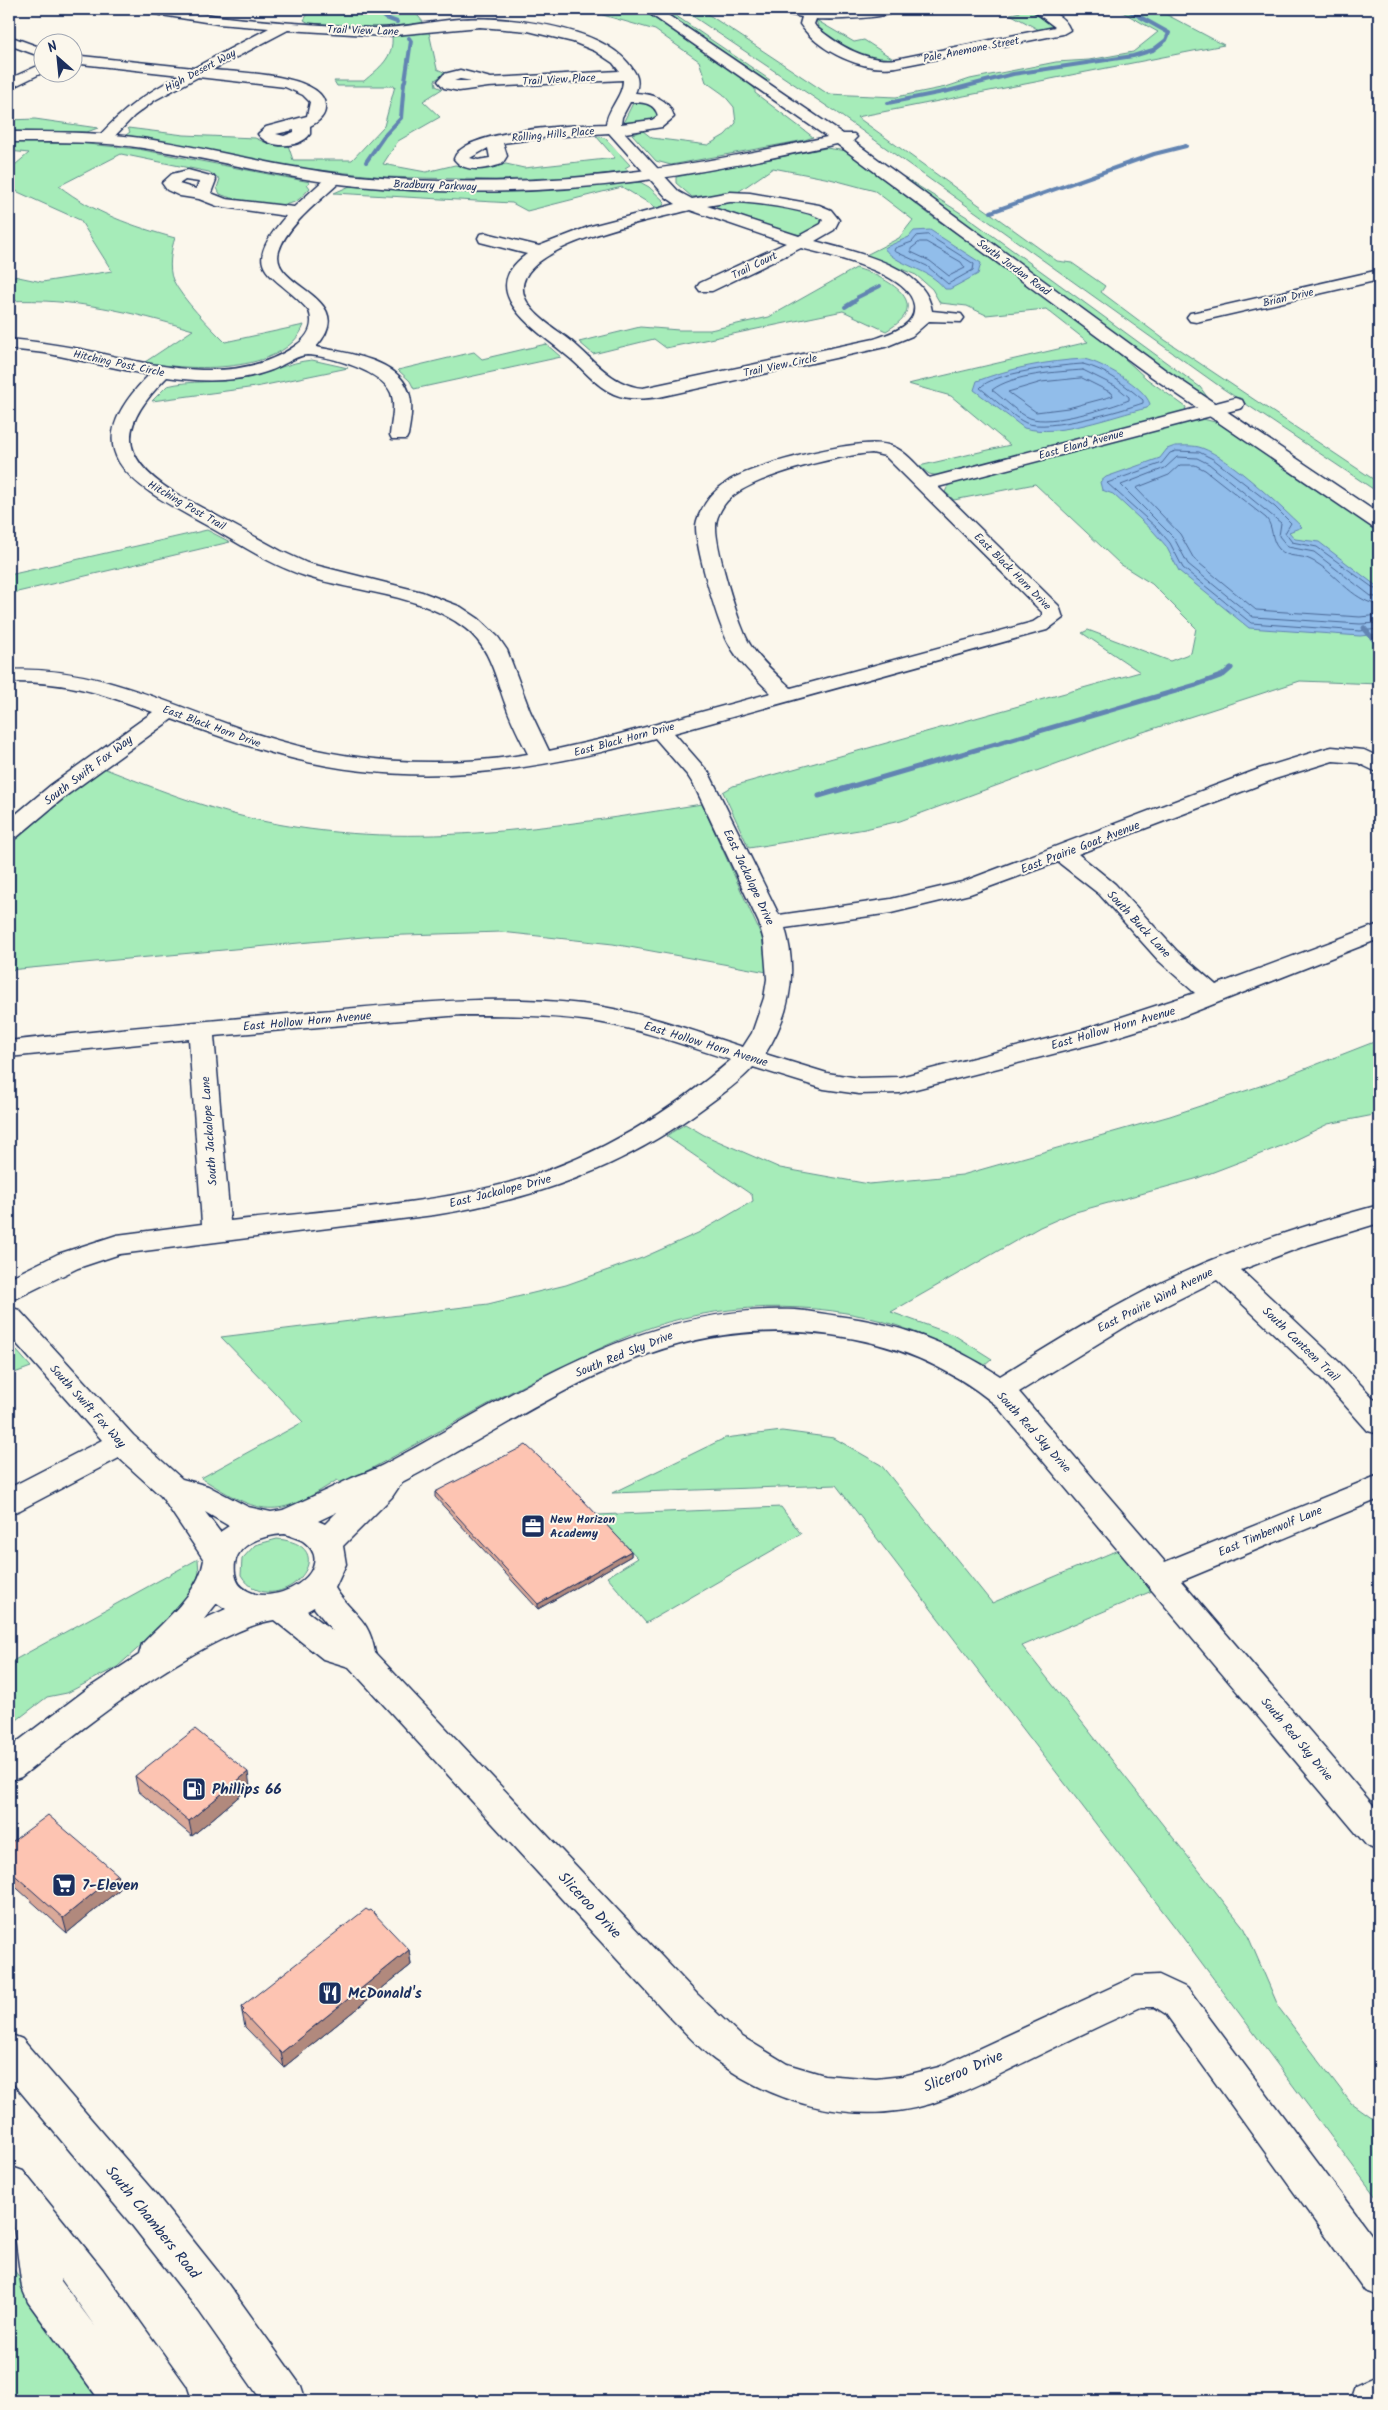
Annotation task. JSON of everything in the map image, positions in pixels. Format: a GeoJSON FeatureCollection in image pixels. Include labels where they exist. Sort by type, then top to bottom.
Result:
{"type":"FeatureCollection","features":[{"type":"Feature","properties":{"kind":"street","name":"Trail View Lane"},"geometry":{"type":"LineString","coordinates":[[148,9],[209,19],[380,32],[462,23],[506,25],[557,34],[591,44],[615,57],[630,75]]}},
{"type":"Feature","properties":{"kind":"street","name":"South Jordan Road"},"geometry":{"type":"LineString","coordinates":[[650,9],[1222,402],[1379,523]]}},
{"type":"Feature","properties":{"kind":"street"},"geometry":{"type":"LineString","coordinates":[[673,9],[915,173]]}},
{"type":"Feature","properties":{"kind":"street"},"geometry":{"type":"LineString","coordinates":[[782,9],[810,14],[851,15],[892,9]]}},
{"type":"Feature","properties":{"kind":"street","name":"Pale Anemone Street"},"geometry":{"type":"LineString","coordinates":[[810,14],[807,24],[814,33],[861,59],[878,66],[1068,31],[1038,9]]}},
{"type":"Feature","properties":{"kind":"street","name":"High Desert Way"},"geometry":{"type":"LineString","coordinates":[[104,139],[138,105],[285,26],[297,12]]}},
{"type":"Feature","properties":{"kind":"street"},"geometry":{"type":"LineString","coordinates":[[506,25],[522,14]]}},
{"type":"Feature","properties":{"kind":"street"},"geometry":{"type":"LineString","coordinates":[[9,40],[32,49]]}},
{"type":"Feature","properties":{"kind":"street"},"geometry":{"type":"LineString","coordinates":[[82,60],[306,85],[318,106],[316,113],[302,126]]}},
{"type":"Feature","properties":{"kind":"street"},"geometry":{"type":"LineString","coordinates":[[9,85],[32,73]]}},
{"type":"Feature","properties":{"kind":"street"},"geometry":{"type":"LineString","coordinates":[[630,75],[631,85],[626,97],[614,115],[614,129],[624,143],[672,195],[693,205],[876,266],[905,279],[921,295],[925,305],[923,315],[955,318]]}},
{"type":"Feature","properties":{"kind":"street","name":"Trail View Place"},"geometry":{"type":"LineString","coordinates":[[488,83],[630,75]]}},
{"type":"Feature","properties":{"kind":"street"},"geometry":{"type":"LineString","coordinates":[[614,129],[650,126],[661,122],[666,117],[665,109],[659,103],[626,97]]}},
{"type":"Feature","properties":{"kind":"street","name":"Rolling Hills Place"},"geometry":{"type":"LineString","coordinates":[[493,143],[528,134],[614,129]]}},
{"type":"Feature","properties":{"kind":"street","name":"Bradbury Parkway"},"geometry":{"type":"LineString","coordinates":[[9,137],[104,139],[143,144],[270,169],[334,179],[416,185],[506,186],[588,182],[653,174],[861,135]]}},
{"type":"Feature","properties":{"kind":"street","name":"Hitching Post Circle"},"geometry":{"type":"LineString","coordinates":[[9,344],[57,350],[161,373],[196,376],[238,372],[274,362],[302,349],[317,333],[320,323],[318,312],[273,269],[268,254],[274,238],[334,179]]}},
{"type":"Feature","properties":{"kind":"street"},"geometry":{"type":"LineString","coordinates":[[202,195],[224,203],[299,213]]}},
{"type":"Feature","properties":{"kind":"street","name":"Trail View Circle"},"geometry":{"type":"LineString","coordinates":[[802,242],[828,227],[831,223],[826,214],[810,208],[748,197],[724,198],[580,235],[541,252],[526,264],[516,278],[514,288],[518,302],[531,316],[616,389],[627,396],[650,394],[879,343],[902,334],[917,324],[923,315]]}},
{"type":"Feature","properties":{"kind":"street"},"geometry":{"type":"LineString","coordinates":[[486,238],[541,252]]}},
{"type":"Feature","properties":{"kind":"street","name":"Trail Court"},"geometry":{"type":"LineString","coordinates":[[706,287],[802,242]]}},
{"type":"Feature","properties":{"kind":"street","name":"Brian Drive"},"geometry":{"type":"LineString","coordinates":[[1196,317],[1379,275]]}},
{"type":"Feature","properties":{"kind":"street"},"geometry":{"type":"LineString","coordinates":[[302,349],[367,365],[391,379],[400,392],[402,400],[399,435]]}},
{"type":"Feature","properties":{"kind":"street","name":"Hitching Post Trail"},"geometry":{"type":"LineString","coordinates":[[161,373],[139,396],[124,422],[121,436],[126,458],[136,472],[157,490],[304,569],[415,595],[440,605],[471,623],[487,636],[501,656],[516,704],[542,759]]}},
{"type":"Feature","properties":{"kind":"street","name":"South Jordan Road"},"geometry":{"type":"LineString","coordinates":[[1222,402],[1282,435]]}},
{"type":"Feature","properties":{"kind":"street","name":"East Eland Avenue"},"geometry":{"type":"LineString","coordinates":[[927,484],[1222,402]]}},
{"type":"Feature","properties":{"kind":"street","name":"East Black Horn Drive"},"geometry":{"type":"LineString","coordinates":[[9,676],[49,675],[86,681],[280,749],[359,764],[447,768],[492,766],[583,751],[1040,626],[1061,619],[927,484],[884,445],[854,450],[762,473],[725,493],[715,504],[708,517],[706,529],[736,637],[748,656],[786,695]]}},
{"type":"Feature","properties":{"kind":"street","name":"South Swift Fox Way"},"geometry":{"type":"LineString","coordinates":[[9,832],[59,790],[169,711]]}},
{"type":"Feature","properties":{"kind":"street","name":"East Jackalope Drive"},"geometry":{"type":"LineString","coordinates":[[9,1290],[68,1261],[109,1247],[217,1232],[440,1206],[499,1194],[553,1178],[606,1157],[644,1136],[683,1111],[735,1070],[748,1057],[764,1032],[780,985],[780,956],[771,923],[706,786],[698,773],[659,730]]}},
{"type":"Feature","properties":{"kind":"street","name":"East Prairie Goat Avenue"},"geometry":{"type":"LineString","coordinates":[[771,923],[872,909],[935,897],[989,881],[1282,769],[1332,754],[1353,749],[1379,766]]}},
{"type":"Feature","properties":{"kind":"street","name":"South Buck Lane"},"geometry":{"type":"LineString","coordinates":[[1062,853],[1107,889],[1168,956],[1214,996]]}},
{"type":"Feature","properties":{"kind":"street","name":"East Hollow Horn Avenue"},"geometry":{"type":"LineString","coordinates":[[9,1049],[461,1007],[520,1007],[584,1012],[623,1019],[824,1081],[859,1086],[900,1085],[1091,1036],[1214,996],[1379,930]]}},
{"type":"Feature","properties":{"kind":"street","name":"South Jackalope Lane"},"geometry":{"type":"LineString","coordinates":[[201,1030],[217,1232]]}},
{"type":"Feature","properties":{"kind":"street","name":"East Prairie Wind Avenue"},"geometry":{"type":"LineString","coordinates":[[999,1391],[1120,1316],[1221,1267],[1299,1238],[1379,1214]]}},
{"type":"Feature","properties":{"kind":"street","name":"South Canteen Trail"},"geometry":{"type":"LineString","coordinates":[[1221,1267],[1330,1370],[1379,1423]]}},
{"type":"Feature","properties":{"kind":"street","name":"South Swift Fox Way"},"geometry":{"type":"LineString","coordinates":[[9,1317],[122,1443],[173,1489],[180,1505],[202,1530],[218,1565]]}},
{"type":"Feature","properties":{"kind":"street","name":"South Red Sky Drive"},"geometry":{"type":"LineString","coordinates":[[278,1522],[392,1474],[482,1420],[572,1374],[651,1340],[716,1324],[764,1319],[802,1320],[874,1332],[934,1353],[972,1373],[999,1391],[1015,1407],[1379,1836]]}},
{"type":"Feature","properties":{"kind":"street"},"geometry":{"type":"LineString","coordinates":[[9,1502],[122,1443]]}},
{"type":"Feature","properties":{"kind":"street","name":"South Red Sky Drive"},"geometry":{"type":"LineString","coordinates":[[327,1544],[344,1523],[374,1498],[392,1474]]}},
{"type":"Feature","properties":{"kind":"street","name":"East Timberwolf Lane"},"geometry":{"type":"LineString","coordinates":[[1160,1577],[1379,1486]]}},
{"type":"Feature","properties":{"kind":"street"},"geometry":{"type":"LineString","coordinates":[[9,1767],[140,1669],[227,1622],[272,1608],[296,1603],[319,1588],[327,1577],[331,1566],[331,1554],[327,1544],[318,1533],[304,1526],[242,1518],[198,1494],[173,1489]]}},
{"type":"Feature","properties":{"kind":"street"},"geometry":{"type":"LineString","coordinates":[[140,1669],[203,1599],[227,1546],[238,1535],[253,1527],[278,1522]]}},
{"type":"Feature","properties":{"kind":"street"},"geometry":{"type":"LineString","coordinates":[[218,1565],[220,1583],[226,1593],[248,1606],[272,1608]]}},
{"type":"Feature","properties":{"kind":"street"},"geometry":{"type":"LineString","coordinates":[[319,1588],[326,1600],[356,1635],[360,1658]]}},
{"type":"Feature","properties":{"kind":"street","name":"Sliceroo Drive"},"geometry":{"type":"LineString","coordinates":[[272,1608],[335,1650],[360,1658],[684,2006],[726,2047],[744,2060],[794,2085],[824,2093],[851,2097],[901,2094],[955,2078],[1136,1992],[1154,1989],[1168,1994],[1179,2004],[1379,2278]]}},
{"type":"Feature","properties":{"kind":"street","name":"South Chambers Road"},"geometry":{"type":"LineString","coordinates":[[9,2051],[150,2218],[213,2297],[286,2401]]}},
{"type":"Feature","properties":{"kind":"street"},"geometry":{"type":"LineString","coordinates":[[20,2197],[42,2288],[125,2401]]}},
{"type":"Feature","properties":{"kind":"street"},"geometry":{"type":"LineString","coordinates":[[20,2197],[90,2284],[171,2401]]}},
{"type":"Feature","properties":{"kind":"street"},"geometry":{"type":"LineString","coordinates":[[1370,2401],[1379,2395]]}},
{"type":"Feature","properties":{"kind":"green space"},"geometry":{"type":"Polygon","coordinates":[[[311,9],[412,9],[424,23],[379,28],[309,23],[304,20],[311,9]]]}},
{"type":"Feature","properties":{"kind":"green space"},"geometry":{"type":"Polygon","coordinates":[[[596,9],[641,9],[746,81],[755,89],[755,93],[813,137],[671,165],[656,161],[632,134],[643,131],[652,138],[708,145],[725,135],[736,123],[734,107],[723,94],[706,82],[699,61],[655,30],[596,13],[596,9]]]}},
{"type":"Feature","properties":{"kind":"green space"},"geometry":{"type":"Polygon","coordinates":[[[659,9],[666,9],[770,80],[763,81],[659,9]]]}},
{"type":"Feature","properties":{"kind":"green space"},"geometry":{"type":"Polygon","coordinates":[[[682,9],[700,9],[828,94],[896,97],[946,87],[970,79],[1056,62],[1089,60],[1133,52],[1158,32],[1117,9],[1156,9],[1224,45],[857,117],[1057,261],[1072,263],[1105,286],[1101,292],[1165,340],[1379,483],[1379,493],[1222,388],[837,113],[682,9]]]}},
{"type":"Feature","properties":{"kind":"green space"},"geometry":{"type":"Polygon","coordinates":[[[1015,9],[1030,9],[1054,27],[1043,32],[1010,14],[1020,12],[1015,9]]]}},
{"type":"Feature","properties":{"kind":"green space"},"geometry":{"type":"Polygon","coordinates":[[[816,20],[854,42],[864,40],[895,60],[875,59],[865,56],[835,42],[819,30],[816,20]]]}},
{"type":"Feature","properties":{"kind":"green space"},"geometry":{"type":"Polygon","coordinates":[[[429,32],[437,69],[446,73],[435,80],[436,86],[442,89],[423,101],[440,117],[398,141],[383,164],[426,172],[455,165],[479,169],[506,164],[524,168],[615,158],[596,136],[605,138],[630,165],[625,168],[629,171],[578,177],[495,180],[385,177],[299,168],[126,135],[130,132],[128,128],[184,135],[255,138],[269,144],[288,145],[293,160],[352,160],[384,126],[395,86],[337,86],[334,81],[364,81],[380,67],[388,56],[391,50],[392,36],[429,32]]]}},
{"type":"Feature","properties":{"kind":"green space"},"geometry":{"type":"Polygon","coordinates":[[[633,103],[652,104],[659,115],[652,122],[626,123],[624,121],[633,103]]]}},
{"type":"Feature","properties":{"kind":"green space"},"geometry":{"type":"Polygon","coordinates":[[[35,119],[98,128],[87,132],[9,131],[9,120],[35,119]]]}},
{"type":"Feature","properties":{"kind":"green space"},"geometry":{"type":"Polygon","coordinates":[[[9,142],[77,143],[138,149],[310,182],[307,184],[310,188],[295,202],[276,205],[256,203],[220,194],[217,188],[220,179],[209,172],[121,154],[59,186],[86,204],[114,218],[175,238],[172,247],[171,276],[177,288],[190,304],[225,342],[304,325],[293,341],[277,353],[256,361],[233,366],[185,367],[145,362],[193,330],[148,317],[79,304],[9,301],[9,275],[42,282],[112,271],[80,220],[9,188],[9,170],[29,153],[9,151],[9,142]]]}},
{"type":"Feature","properties":{"kind":"green space"},"geometry":{"type":"Polygon","coordinates":[[[826,148],[847,151],[934,218],[1001,264],[1103,339],[1147,379],[1186,407],[1185,411],[939,476],[929,474],[919,466],[1010,445],[951,396],[908,384],[1088,342],[1046,309],[986,315],[967,306],[940,303],[932,289],[916,275],[866,255],[899,238],[913,220],[875,191],[830,179],[773,168],[738,192],[692,197],[676,183],[676,177],[826,148]]]}},
{"type":"Feature","properties":{"kind":"green space"},"geometry":{"type":"Polygon","coordinates":[[[904,177],[967,217],[1200,387],[1208,398],[1205,399],[1166,372],[901,178],[904,177]]]}},
{"type":"Feature","properties":{"kind":"green space"},"geometry":{"type":"Polygon","coordinates":[[[640,182],[649,187],[665,202],[662,207],[657,208],[622,187],[527,211],[512,203],[334,193],[350,186],[411,191],[485,192],[560,189],[640,182]]]}},
{"type":"Feature","properties":{"kind":"green space"},"geometry":{"type":"Polygon","coordinates":[[[749,201],[811,214],[819,217],[822,224],[805,235],[794,234],[715,208],[720,202],[749,201]]]}},
{"type":"Feature","properties":{"kind":"green space"},"geometry":{"type":"Polygon","coordinates":[[[856,268],[868,272],[892,285],[901,292],[906,301],[907,311],[900,321],[886,331],[843,311],[666,348],[654,339],[593,354],[579,342],[640,327],[710,330],[769,317],[856,268]]]}},
{"type":"Feature","properties":{"kind":"green space"},"geometry":{"type":"Polygon","coordinates":[[[546,344],[561,357],[414,389],[410,381],[398,370],[474,352],[482,359],[546,344]]]}},
{"type":"Feature","properties":{"kind":"green space"},"geometry":{"type":"Polygon","coordinates":[[[312,360],[348,368],[256,387],[152,401],[167,386],[241,379],[294,363],[312,360]]]}},
{"type":"Feature","properties":{"kind":"green space"},"geometry":{"type":"Polygon","coordinates":[[[1199,418],[1219,423],[1379,531],[1379,684],[1300,681],[1140,733],[900,821],[865,829],[749,848],[723,792],[733,786],[1140,672],[1082,633],[1088,630],[1170,661],[1191,653],[1196,628],[1152,584],[1120,564],[1035,484],[954,500],[945,492],[949,484],[1199,418]]]}},
{"type":"Feature","properties":{"kind":"green space"},"geometry":{"type":"Polygon","coordinates":[[[207,530],[230,542],[9,594],[9,575],[207,530]]]}},
{"type":"Feature","properties":{"kind":"green space"},"geometry":{"type":"Polygon","coordinates":[[[103,768],[215,809],[253,819],[309,829],[365,834],[422,835],[478,833],[590,821],[702,804],[762,937],[767,972],[613,944],[501,932],[374,936],[9,970],[9,846],[64,797],[103,768]]]}},
{"type":"Feature","properties":{"kind":"green space"},"geometry":{"type":"Polygon","coordinates":[[[1379,1040],[1379,1114],[1328,1124],[1284,1145],[1195,1179],[1072,1213],[1040,1227],[891,1312],[954,1335],[992,1359],[983,1367],[912,1331],[881,1321],[849,1314],[816,1309],[782,1307],[716,1312],[683,1318],[652,1327],[602,1348],[493,1401],[342,1484],[337,1480],[298,1502],[283,1507],[268,1508],[254,1506],[239,1500],[201,1478],[303,1422],[221,1337],[488,1304],[566,1285],[642,1258],[698,1233],[753,1201],[752,1195],[666,1136],[685,1124],[704,1135],[780,1168],[869,1184],[962,1175],[1170,1116],[1269,1083],[1379,1040]]]}},
{"type":"Feature","properties":{"kind":"green space"},"geometry":{"type":"Polygon","coordinates":[[[9,1342],[31,1367],[9,1375],[9,1342]]]}},
{"type":"Feature","properties":{"kind":"green space"},"geometry":{"type":"Polygon","coordinates":[[[782,1431],[834,1438],[881,1465],[992,1603],[1118,1550],[1152,1591],[1022,1646],[1245,1929],[1279,2008],[1351,2103],[1379,2123],[1379,2201],[1175,1927],[836,1485],[612,1493],[725,1438],[782,1431]]]}},
{"type":"Feature","properties":{"kind":"green space"},"geometry":{"type":"Polygon","coordinates":[[[781,1507],[801,1534],[646,1623],[607,1577],[638,1558],[597,1515],[781,1507]]]}},
{"type":"Feature","properties":{"kind":"green space"},"geometry":{"type":"Polygon","coordinates":[[[277,1539],[298,1545],[308,1555],[307,1567],[299,1579],[286,1588],[271,1592],[255,1589],[241,1575],[242,1559],[255,1545],[277,1539]]]}},
{"type":"Feature","properties":{"kind":"green space"},"geometry":{"type":"Polygon","coordinates":[[[198,1559],[199,1573],[195,1586],[173,1611],[168,1621],[117,1667],[67,1693],[47,1697],[9,1726],[9,1663],[198,1559]]]}},
{"type":"Feature","properties":{"kind":"green space"},"geometry":{"type":"Polygon","coordinates":[[[9,2263],[109,2401],[9,2401],[9,2263]]]}},
{"type":"Feature","properties":{"kind":"water"},"geometry":{"type":"Polygon","coordinates":[[[930,230],[981,263],[978,274],[950,289],[945,289],[930,276],[896,259],[884,248],[909,237],[914,231],[930,230]]]}},
{"type":"Feature","properties":{"kind":"water"},"geometry":{"type":"Polygon","coordinates":[[[1084,359],[1122,376],[1140,390],[1150,404],[1147,408],[1086,425],[1053,430],[1038,430],[1024,428],[974,390],[977,381],[1003,372],[1043,363],[1084,359]]]}},
{"type":"Feature","properties":{"kind":"water"},"geometry":{"type":"Polygon","coordinates":[[[1175,446],[1199,447],[1213,453],[1226,462],[1254,483],[1302,527],[1289,532],[1295,539],[1319,542],[1379,588],[1379,634],[1360,636],[1249,628],[1179,571],[1166,546],[1153,531],[1113,494],[1102,490],[1100,482],[1106,477],[1160,458],[1167,449],[1175,446]]]}},
{"type":"Feature","properties":{"kind":"building","name":"New Horizon Academy"},"geometry":{"type":"Polygon","coordinates":[[[526,1445],[566,1482],[631,1551],[538,1604],[435,1492],[526,1445]]]}},
{"type":"Feature","properties":{"kind":"building","name":"Phillips 66"},"geometry":{"type":"Polygon","coordinates":[[[195,1729],[248,1772],[189,1821],[135,1776],[195,1729]]]}},
{"type":"Feature","properties":{"kind":"building","name":"7-Eleven"},"geometry":{"type":"Polygon","coordinates":[[[48,1815],[117,1874],[63,1918],[9,1870],[9,1844],[48,1815]]]}},
{"type":"Feature","properties":{"kind":"building","name":"McDonald's"},"geometry":{"type":"Polygon","coordinates":[[[366,1909],[371,1910],[409,1950],[281,2053],[242,2012],[244,2010],[241,2007],[366,1909]]]}},
{"type":"Feature","properties":{"kind":"waterway"},"geometry":{"type":"LineString","coordinates":[[375,9],[386,18],[397,22]]}},
{"type":"Feature","properties":{"kind":"waterway"},"geometry":{"type":"LineString","coordinates":[[888,103],[948,91],[1013,74],[1133,56],[1153,50],[1166,40],[1169,33],[1126,9]]}},
{"type":"Feature","properties":{"kind":"waterway"},"geometry":{"type":"LineString","coordinates":[[405,81],[411,41],[409,38]]}},
{"type":"Feature","properties":{"kind":"waterway"},"geometry":{"type":"LineString","coordinates":[[366,162],[384,136],[401,118],[404,83]]}},
{"type":"Feature","properties":{"kind":"waterway"},"geometry":{"type":"LineString","coordinates":[[991,212],[1154,154],[1186,146]]}},
{"type":"Feature","properties":{"kind":"waterway"},"geometry":{"type":"LineString","coordinates":[[858,297],[880,286]]}},
{"type":"Feature","properties":{"kind":"waterway"},"geometry":{"type":"LineString","coordinates":[[845,307],[856,300]]}},
{"type":"Feature","properties":{"kind":"waterway"},"geometry":{"type":"LineString","coordinates":[[1364,628],[1374,640]]}},
{"type":"Feature","properties":{"kind":"waterway"},"geometry":{"type":"LineString","coordinates":[[819,796],[1196,685],[1223,675],[1231,668]]}},
{"type":"Feature","properties":{"kind":"place","name":"New Horizon Academy"},"geometry":{"type":"Point","coordinates":[533,1526]}},
{"type":"Feature","properties":{"kind":"place","name":"Phillips 66"},"geometry":{"type":"Point","coordinates":[194,1789]}},
{"type":"Feature","properties":{"kind":"place","name":"7-Eleven"},"geometry":{"type":"Point","coordinates":[64,1885]}},
{"type":"Feature","properties":{"kind":"place","name":"McDonald's"},"geometry":{"type":"Point","coordinates":[330,1993]}}]}
